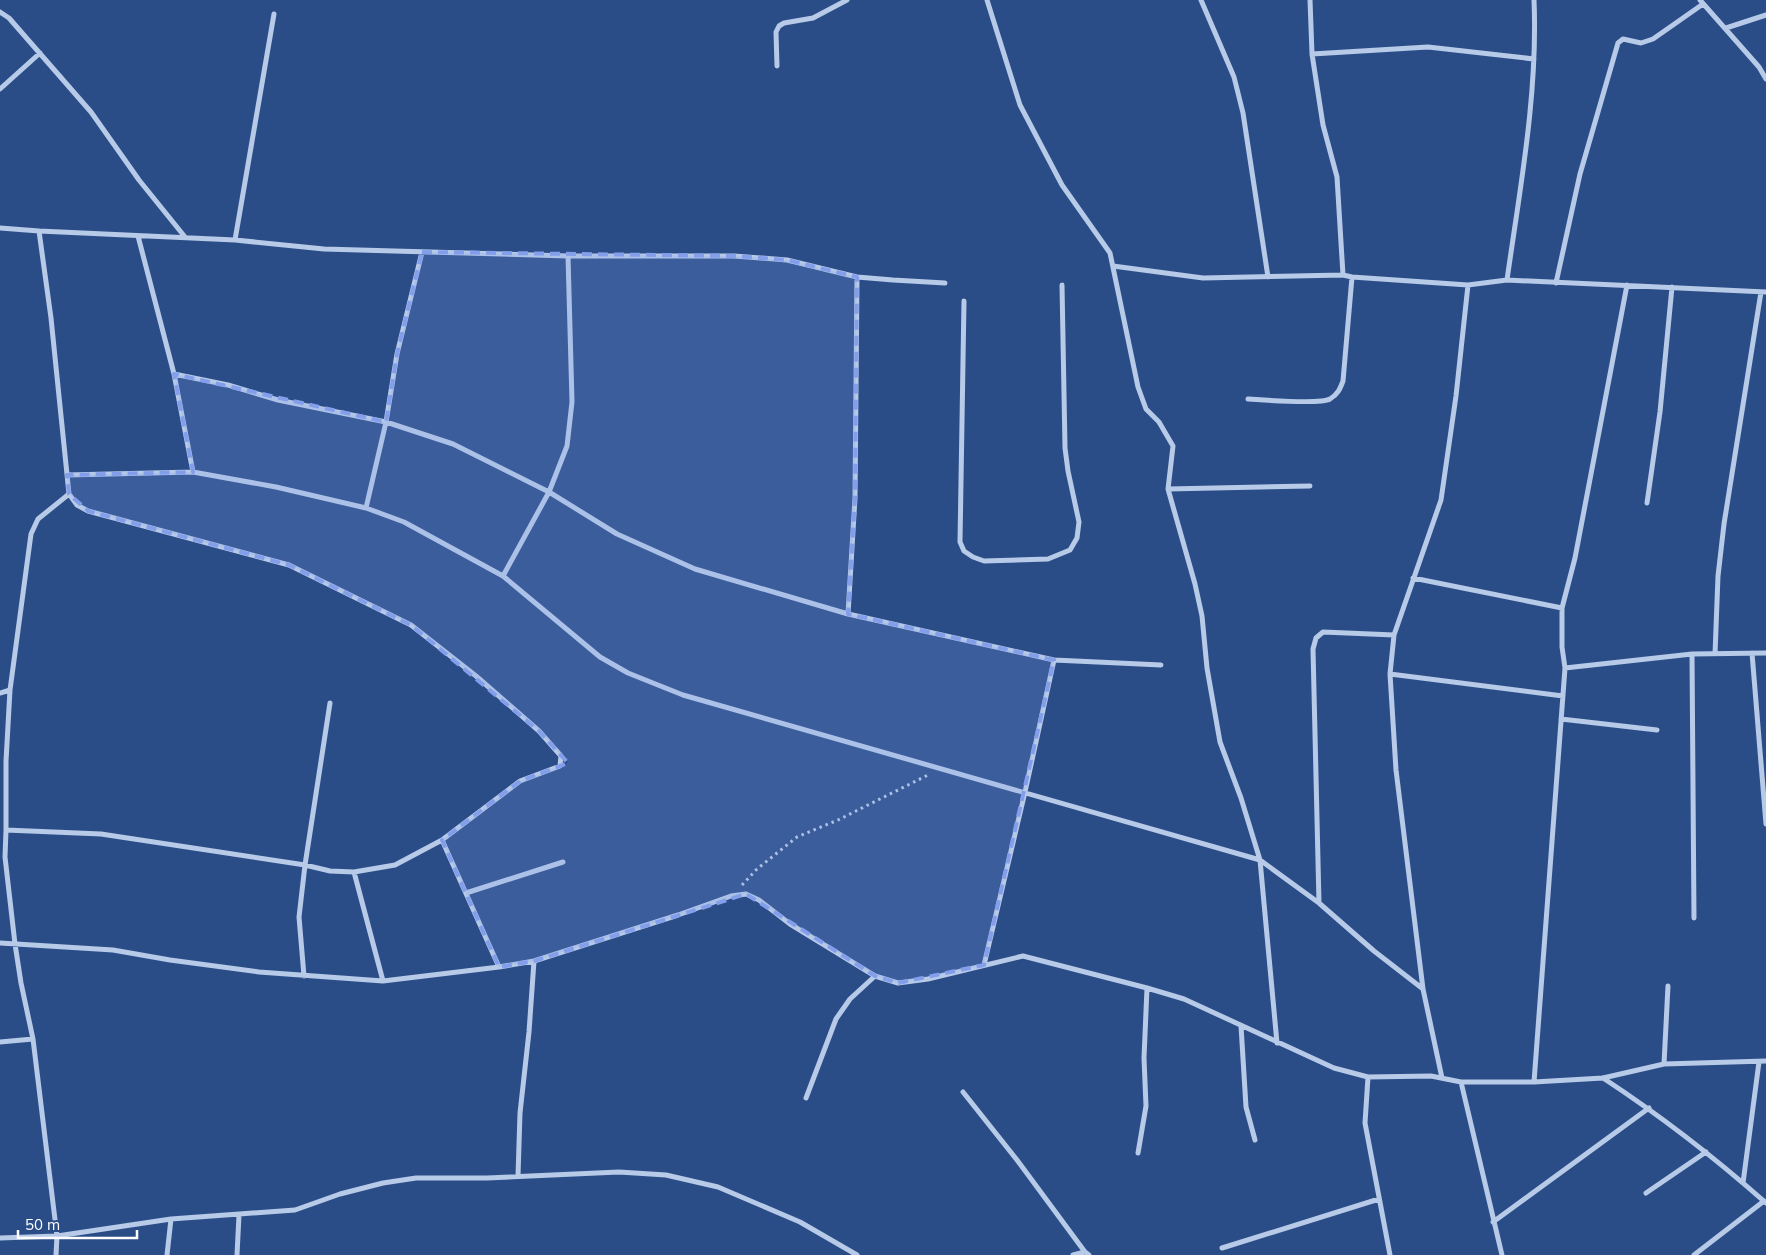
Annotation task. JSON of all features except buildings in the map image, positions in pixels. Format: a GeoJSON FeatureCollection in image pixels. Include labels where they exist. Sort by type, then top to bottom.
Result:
{"type":"FeatureCollection","features":[{"type":"Feature","properties":{"kind":"street"},"geometry":{"type":"LineString","coordinates":[[777,66],[776,32],[779,26],[784,23],[813,18],[847,0]]}},
{"type":"Feature","properties":{"kind":"street"},"geometry":{"type":"LineString","coordinates":[[987,0],[1020,105],[1062,185],[1110,253],[1138,387],[1146,409],[1158,422],[1172,446],[1168,489],[1198,600],[1207,668],[1220,742],[1242,798],[1260,860],[1277,1043]]}},
{"type":"Feature","properties":{"kind":"street"},"geometry":{"type":"LineString","coordinates":[[1201,0],[1234,77],[1239,95],[1257,196],[1268,277]]}},
{"type":"Feature","properties":{"kind":"street"},"geometry":{"type":"LineString","coordinates":[[1310,0],[1312,54],[1323,125],[1337,177],[1343,274]]}},
{"type":"Feature","properties":{"kind":"street"},"geometry":{"type":"LineString","coordinates":[[1506,280],[1532,96],[1536,38],[1534,0]]}},
{"type":"Feature","properties":{"kind":"street"},"geometry":{"type":"LineString","coordinates":[[1556,283],[1580,174],[1618,43],[1623,39],[1641,43],[1653,39],[1701,2],[1759,67],[1766,79]]}},
{"type":"Feature","properties":{"kind":"street"},"geometry":{"type":"LineString","coordinates":[[0,12],[9,18],[91,112],[139,180],[184,236]]}},
{"type":"Feature","properties":{"kind":"street"},"geometry":{"type":"LineString","coordinates":[[235,240],[274,14]]}},
{"type":"Feature","properties":{"kind":"street"},"geometry":{"type":"LineString","coordinates":[[1726,28],[1766,15]]}},
{"type":"Feature","properties":{"kind":"street"},"geometry":{"type":"LineString","coordinates":[[1312,54],[1428,47],[1534,59]]}},
{"type":"Feature","properties":{"kind":"street"},"geometry":{"type":"LineString","coordinates":[[0,88],[40,53]]}},
{"type":"Feature","properties":{"kind":"street"},"geometry":{"type":"LineString","coordinates":[[0,228],[138,236],[184,236],[324,249],[568,256],[734,256],[787,260],[857,276],[945,283]]}},
{"type":"Feature","properties":{"kind":"street"},"geometry":{"type":"LineString","coordinates":[[6,830],[101,834],[305,865],[330,871],[354,872],[394,865],[442,840],[520,781],[560,766],[561,756],[539,731],[476,676],[411,625],[288,565],[88,511],[78,505],[69,494],[51,318],[39,231]]}},
{"type":"Feature","properties":{"kind":"street"},"geometry":{"type":"LineString","coordinates":[[138,236],[174,374],[193,472]]}},
{"type":"Feature","properties":{"kind":"street"},"geometry":{"type":"LineString","coordinates":[[366,508],[386,422],[397,354],[422,252]]}},
{"type":"Feature","properties":{"kind":"street"},"geometry":{"type":"LineString","coordinates":[[503,576],[548,492],[567,446],[572,402],[568,256]]}},
{"type":"Feature","properties":{"kind":"street"},"geometry":{"type":"LineString","coordinates":[[1113,266],[1203,278],[1343,274],[1352,277],[1468,285],[1506,280],[1763,292],[1724,524],[1718,576],[1716,654]]}},
{"type":"Feature","properties":{"kind":"street"},"geometry":{"type":"LineString","coordinates":[[848,614],[855,498],[857,276]]}},
{"type":"Feature","properties":{"kind":"street"},"geometry":{"type":"LineString","coordinates":[[1248,399],[1328,400],[1339,392],[1343,381],[1352,277]]}},
{"type":"Feature","properties":{"kind":"street"},"geometry":{"type":"LineString","coordinates":[[964,301],[960,542],[964,552],[973,558],[984,561],[1048,559],[1070,550],[1077,538],[1079,522],[1068,472],[1066,448],[1062,285]]}},
{"type":"Feature","properties":{"kind":"street"},"geometry":{"type":"LineString","coordinates":[[1442,1078],[1423,989],[1396,770],[1390,674],[1394,635],[1441,500],[1456,396],[1468,285]]}},
{"type":"Feature","properties":{"kind":"street"},"geometry":{"type":"LineString","coordinates":[[1534,1082],[1565,668],[1562,647],[1562,608],[1574,558],[1627,285]]}},
{"type":"Feature","properties":{"kind":"street"},"geometry":{"type":"LineString","coordinates":[[1647,503],[1660,412],[1672,288]]}},
{"type":"Feature","properties":{"kind":"street"},"geometry":{"type":"LineString","coordinates":[[174,374],[228,385],[278,400],[386,422],[453,444],[548,492],[617,534],[695,569],[848,614],[1054,660],[1161,665]]}},
{"type":"Feature","properties":{"kind":"street"},"geometry":{"type":"LineString","coordinates":[[68,475],[193,472],[276,487],[366,508],[404,522],[503,576],[600,657],[628,673],[683,695],[1260,860],[1319,903],[1374,951],[1423,989]]}},
{"type":"Feature","properties":{"kind":"street"},"geometry":{"type":"LineString","coordinates":[[1168,489],[1310,486]]}},
{"type":"Feature","properties":{"kind":"street"},"geometry":{"type":"LineString","coordinates":[[56,1255],[57,1236],[33,1039],[15,944],[6,857],[6,761],[10,690],[31,534],[38,519],[69,494]]}},
{"type":"Feature","properties":{"kind":"street"},"geometry":{"type":"LineString","coordinates":[[1413,578],[1562,608]]}},
{"type":"Feature","properties":{"kind":"street"},"geometry":{"type":"LineString","coordinates":[[1319,903],[1313,649],[1316,638],[1323,632],[1394,635]]}},
{"type":"Feature","properties":{"kind":"street"},"geometry":{"type":"LineString","coordinates":[[1565,668],[1692,654],[1766,652]]}},
{"type":"Feature","properties":{"kind":"street"},"geometry":{"type":"LineString","coordinates":[[1752,653],[1766,824]]}},
{"type":"Feature","properties":{"kind":"street"},"geometry":{"type":"LineString","coordinates":[[1692,654],[1694,918]]}},
{"type":"Feature","properties":{"kind":"street"},"geometry":{"type":"LineString","coordinates":[[984,965],[1054,660]]}},
{"type":"Feature","properties":{"kind":"street"},"geometry":{"type":"LineString","coordinates":[[1390,674],[1563,696]]}},
{"type":"Feature","properties":{"kind":"street"},"geometry":{"type":"LineString","coordinates":[[0,693],[10,690]]}},
{"type":"Feature","properties":{"kind":"street"},"geometry":{"type":"LineString","coordinates":[[304,976],[299,917],[305,865],[330,703]]}},
{"type":"Feature","properties":{"kind":"street"},"geometry":{"type":"LineString","coordinates":[[1561,719],[1657,730]]}},
{"type":"Feature","properties":{"kind":"street"},"geometry":{"type":"LineString","coordinates":[[442,840],[499,967]]}},
{"type":"Feature","properties":{"kind":"street"},"geometry":{"type":"LineString","coordinates":[[466,893],[563,862]]}},
{"type":"Feature","properties":{"kind":"street"},"geometry":{"type":"LineString","coordinates":[[354,872],[383,981]]}},
{"type":"Feature","properties":{"kind":"street"},"geometry":{"type":"LineString","coordinates":[[0,943],[113,950],[259,972],[383,981],[534,961],[731,896],[746,894],[759,900],[790,924],[875,976],[898,983],[928,979],[1023,956],[1184,999],[1334,1068],[1368,1077],[1431,1076],[1461,1082],[1534,1082],[1603,1078],[1664,1064],[1766,1061]]}},
{"type":"Feature","properties":{"kind":"street"},"geometry":{"type":"LineString","coordinates":[[518,1176],[520,1113],[529,1032],[534,961]]}},
{"type":"Feature","properties":{"kind":"street"},"geometry":{"type":"LineString","coordinates":[[806,1098],[836,1019],[850,999],[875,976]]}},
{"type":"Feature","properties":{"kind":"street"},"geometry":{"type":"LineString","coordinates":[[1664,1064],[1668,986]]}},
{"type":"Feature","properties":{"kind":"street"},"geometry":{"type":"LineString","coordinates":[[1138,1153],[1146,1106],[1144,1058],[1147,988]]}},
{"type":"Feature","properties":{"kind":"street"},"geometry":{"type":"LineString","coordinates":[[1240,1026],[1246,1107],[1255,1140]]}},
{"type":"Feature","properties":{"kind":"street"},"geometry":{"type":"LineString","coordinates":[[0,1042],[33,1039]]}},
{"type":"Feature","properties":{"kind":"street"},"geometry":{"type":"LineString","coordinates":[[1743,1184],[1758,1062]]}},
{"type":"Feature","properties":{"kind":"street"},"geometry":{"type":"LineString","coordinates":[[1368,1077],[1365,1123],[1390,1255]]}},
{"type":"Feature","properties":{"kind":"street"},"geometry":{"type":"LineString","coordinates":[[1603,1078],[1649,1108],[1706,1152],[1765,1202],[1694,1255]]}},
{"type":"Feature","properties":{"kind":"street"},"geometry":{"type":"LineString","coordinates":[[1461,1082],[1502,1255]]}},
{"type":"Feature","properties":{"kind":"street"},"geometry":{"type":"LineString","coordinates":[[963,1092],[1087,1253],[1073,1255]]}},
{"type":"Feature","properties":{"kind":"street"},"geometry":{"type":"LineString","coordinates":[[1494,1222],[1649,1108]]}},
{"type":"Feature","properties":{"kind":"street"},"geometry":{"type":"LineString","coordinates":[[1646,1193],[1706,1152]]}},
{"type":"Feature","properties":{"kind":"street"},"geometry":{"type":"LineString","coordinates":[[0,1238],[57,1236],[171,1219],[295,1210],[340,1194],[383,1183],[416,1178],[478,1178],[619,1172],[666,1175],[718,1187],[800,1222],[858,1255]]}},
{"type":"Feature","properties":{"kind":"street"},"geometry":{"type":"LineString","coordinates":[[1222,1248],[1379,1199]]}},
{"type":"Feature","properties":{"kind":"street"},"geometry":{"type":"LineString","coordinates":[[237,1255],[239,1215]]}},
{"type":"Feature","properties":{"kind":"street"},"geometry":{"type":"LineString","coordinates":[[167,1255],[171,1219]]}},
{"type":"Feature","properties":{"kind":"path"},"geometry":{"type":"LineString","coordinates":[[731,896],[757,869],[797,836],[838,820],[941,769]]}},
{"type":"Feature","properties":{"kind":"highlighted area"},"geometry":{"type":"Polygon","coordinates":[[[422,252],[734,256],[787,260],[857,277],[855,498],[848,614],[1054,660],[984,965],[898,983],[875,976],[746,894],[534,961],[499,967],[442,840],[520,781],[568,763],[539,731],[411,625],[289,565],[88,511],[69,494],[67,475],[193,472],[174,374],[386,422],[397,354],[422,252]]]}}]}
